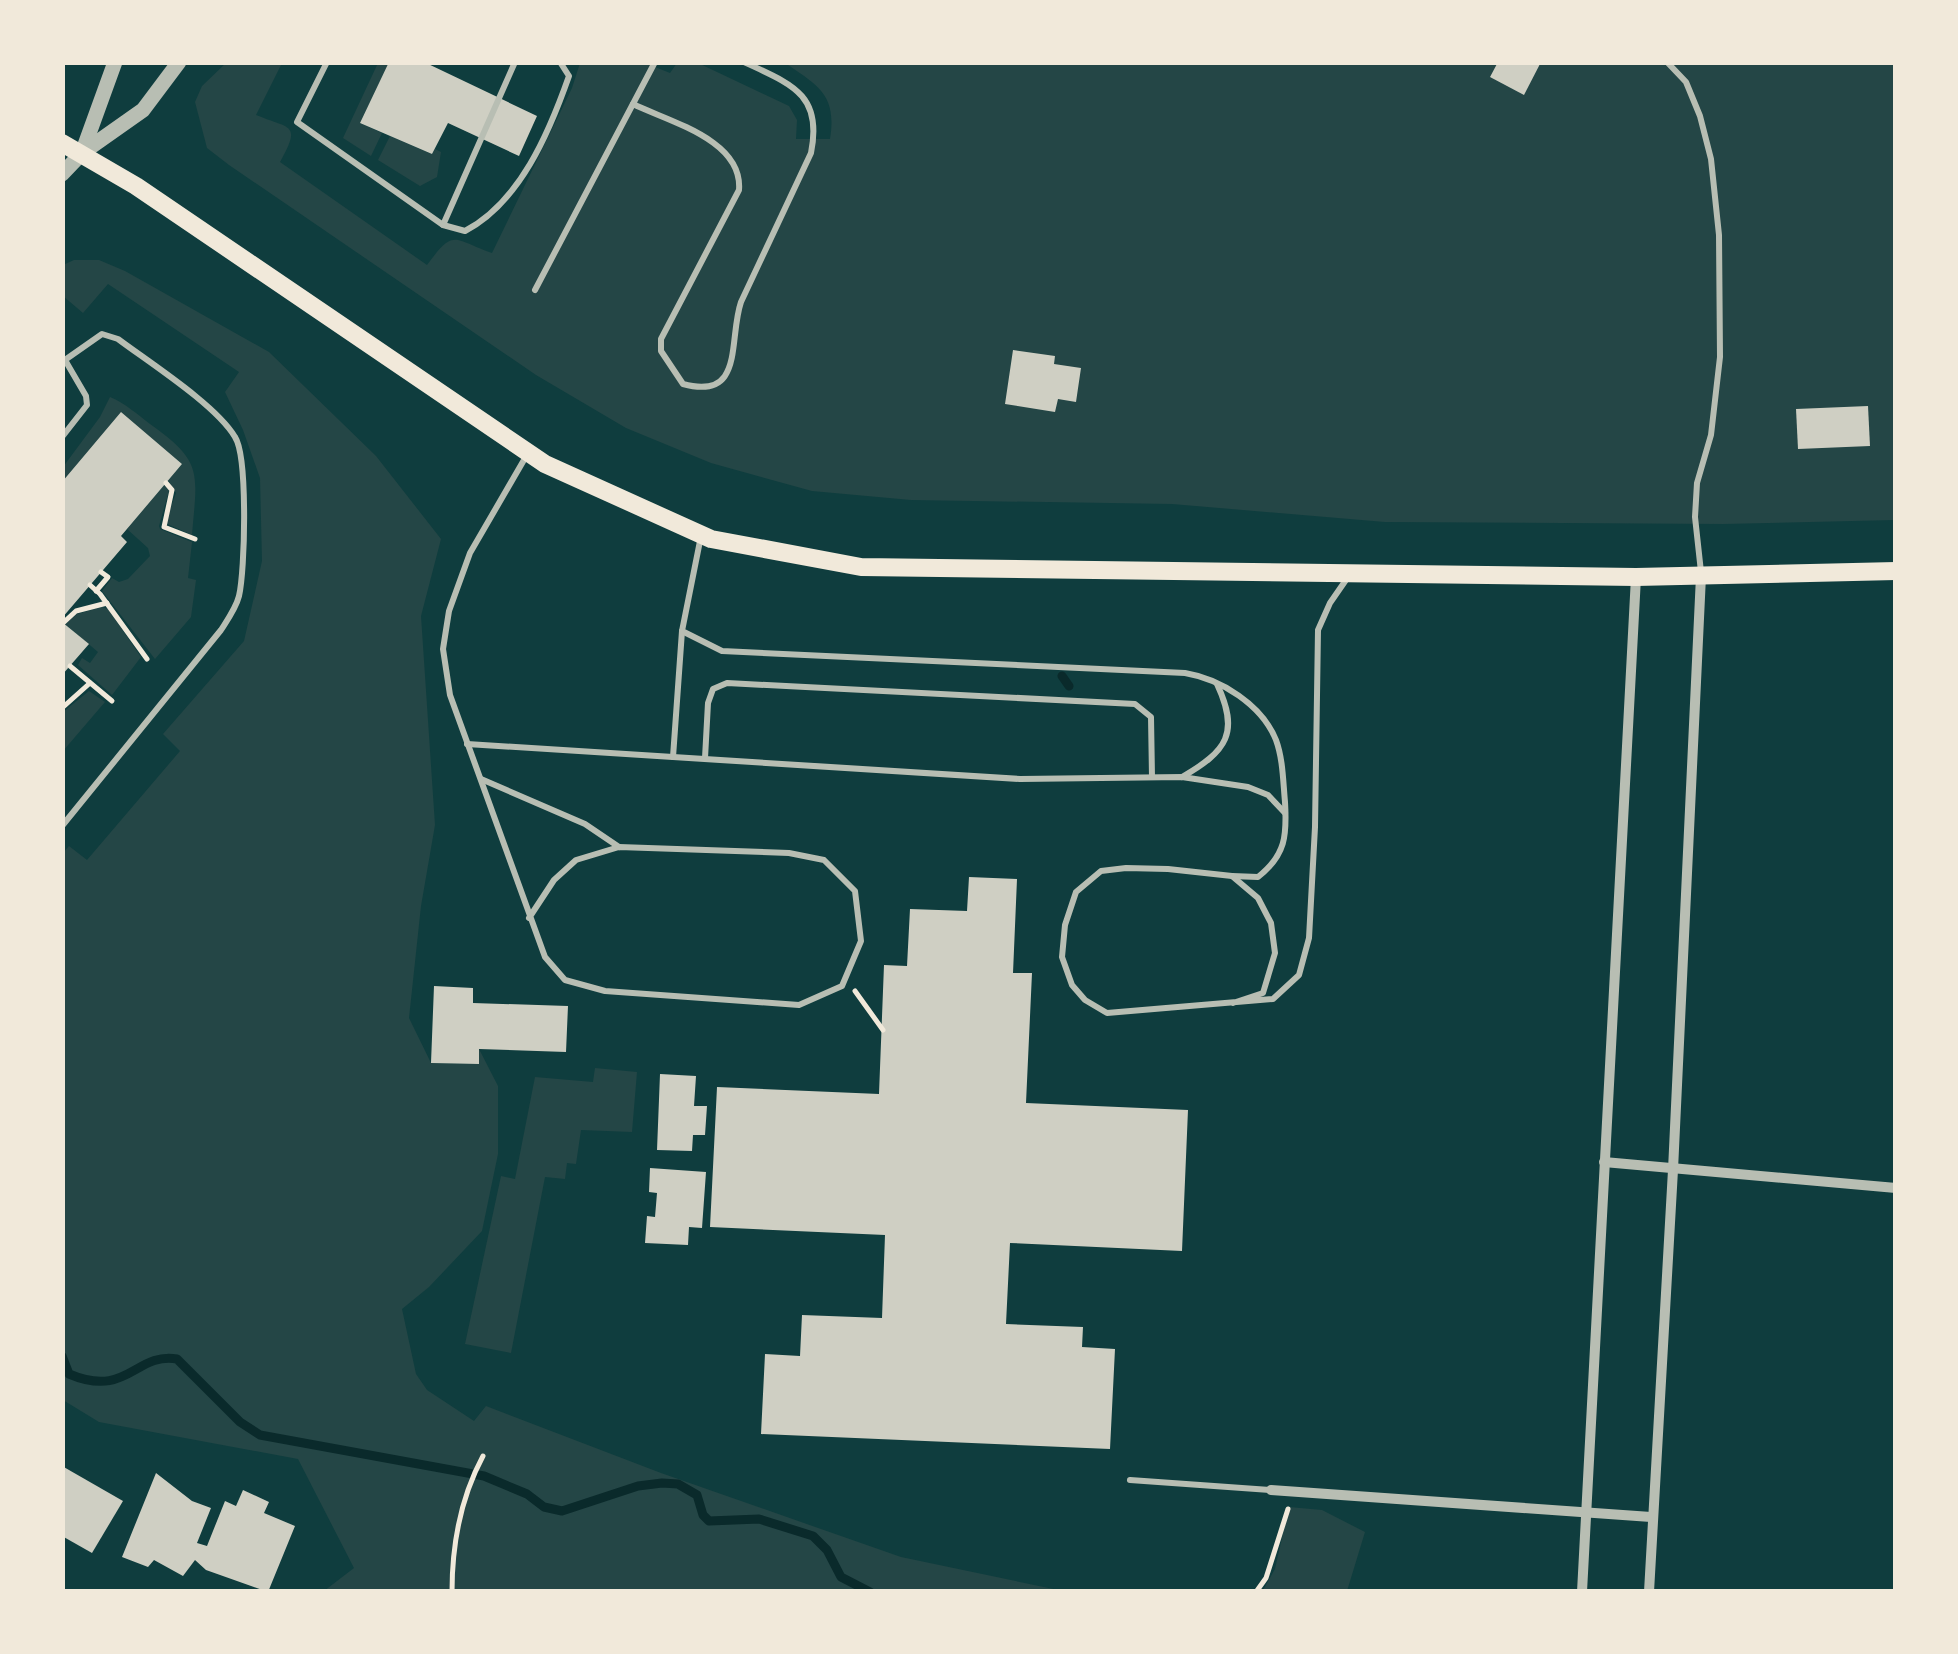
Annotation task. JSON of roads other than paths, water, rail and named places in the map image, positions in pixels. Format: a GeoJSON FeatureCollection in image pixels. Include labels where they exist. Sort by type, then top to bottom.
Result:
{"type":"FeatureCollection","features":[{"type":"Feature","properties":{"kind":"main road"},"geometry":{"type":"LineString","coordinates":[[62,143],[136,186],[545,464],[702,535],[862,566],[1636,577],[1896,571]]}},
{"type":"Feature","properties":{"kind":"street"},"geometry":{"type":"LineString","coordinates":[[82,153],[115,62]]}},
{"type":"Feature","properties":{"kind":"street"},"geometry":{"type":"LineString","coordinates":[[62,174],[82,153],[143,110],[179,62]]}},
{"type":"Feature","properties":{"kind":"street"},"geometry":{"type":"LineString","coordinates":[[1649,1592],[1701,576]]}},
{"type":"Feature","properties":{"kind":"street"},"geometry":{"type":"LineString","coordinates":[[1582,1592],[1636,577]]}},
{"type":"Feature","properties":{"kind":"street"},"geometry":{"type":"LineString","coordinates":[[1604,1162],[1896,1188]]}},
{"type":"Feature","properties":{"kind":"street"},"geometry":{"type":"LineString","coordinates":[[1271,1490],[1652,1517]]}},
{"type":"Feature","properties":{"kind":"lane"},"geometry":{"type":"LineString","coordinates":[[327,62],[296,122],[443,225],[465,231],[484,221],[517,187],[569,76],[560,62]]}},
{"type":"Feature","properties":{"kind":"lane"},"geometry":{"type":"LineString","coordinates":[[443,225],[515,62]]}},
{"type":"Feature","properties":{"kind":"lane"},"geometry":{"type":"LineString","coordinates":[[535,290],[655,62]]}},
{"type":"Feature","properties":{"kind":"lane"},"geometry":{"type":"LineString","coordinates":[[1668,62],[1686,82],[1700,116],[1710,159],[1719,235],[1720,357],[1711,435],[1698,482],[1695,517],[1701,576]]}},
{"type":"Feature","properties":{"kind":"lane"},"geometry":{"type":"LineString","coordinates":[[633,104],[710,141],[736,164],[740,177],[739,190],[661,339],[661,352],[683,384],[709,388],[722,382],[733,362],[734,321],[740,302],[810,153],[814,135],[809,102],[788,83],[745,63]]}},
{"type":"Feature","properties":{"kind":"lane"},"geometry":{"type":"LineString","coordinates":[[62,437],[87,405],[86,396],[64,361],[102,334],[118,339],[217,416],[238,439],[243,576],[238,602],[221,630],[62,826]]}},
{"type":"Feature","properties":{"kind":"lane"},"geometry":{"type":"LineString","coordinates":[[528,452],[470,553],[449,611],[443,649],[450,695],[529,918],[546,958],[565,980],[605,990],[799,1006],[842,986],[861,942],[856,891],[824,860],[789,853],[619,847],[576,860],[554,880],[529,918]]}},
{"type":"Feature","properties":{"kind":"lane"},"geometry":{"type":"LineString","coordinates":[[673,756],[682,631],[702,535]]}},
{"type":"Feature","properties":{"kind":"lane"},"geometry":{"type":"LineString","coordinates":[[682,631],[722,652],[1186,674],[1216,683],[1257,712],[1276,738],[1282,770],[1287,832],[1274,864],[1258,877],[1126,868],[1101,871],[1076,892],[1065,926],[1062,957],[1072,985],[1085,1000],[1107,1014],[1272,999],[1300,974],[1309,938],[1315,827],[1318,630],[1350,574]]}},
{"type":"Feature","properties":{"kind":"lane"},"geometry":{"type":"LineString","coordinates":[[705,758],[708,703],[713,689],[727,683],[1135,704],[1151,716],[1152,778]]}},
{"type":"Feature","properties":{"kind":"lane"},"geometry":{"type":"LineString","coordinates":[[1182,778],[1210,760],[1229,731],[1230,710],[1216,683]]}},
{"type":"Feature","properties":{"kind":"lane"},"geometry":{"type":"LineString","coordinates":[[467,744],[1020,779],[1182,778],[1248,787],[1268,796],[1286,814]]}},
{"type":"Feature","properties":{"kind":"lane"},"geometry":{"type":"LineString","coordinates":[[479,778],[585,824],[619,847]]}},
{"type":"Feature","properties":{"kind":"lane"},"geometry":{"type":"LineString","coordinates":[[1232,876],[1258,898],[1271,923],[1275,953],[1263,993],[1233,1003]]}},
{"type":"Feature","properties":{"kind":"lane"},"geometry":{"type":"LineString","coordinates":[[1130,1480],[1271,1490]]}},
{"type":"Feature","properties":{"kind":"waterway"},"geometry":{"type":"LineString","coordinates":[[1062,676],[1069,686]]}},
{"type":"Feature","properties":{"kind":"waterway"},"geometry":{"type":"LineString","coordinates":[[62,1356],[69,1374],[105,1381],[151,1362],[177,1359],[240,1422],[260,1435],[484,1476],[527,1494],[544,1507],[562,1511],[638,1486],[678,1484],[697,1495],[709,1521],[759,1519],[813,1536],[827,1550],[841,1577],[870,1592]]}}]}
